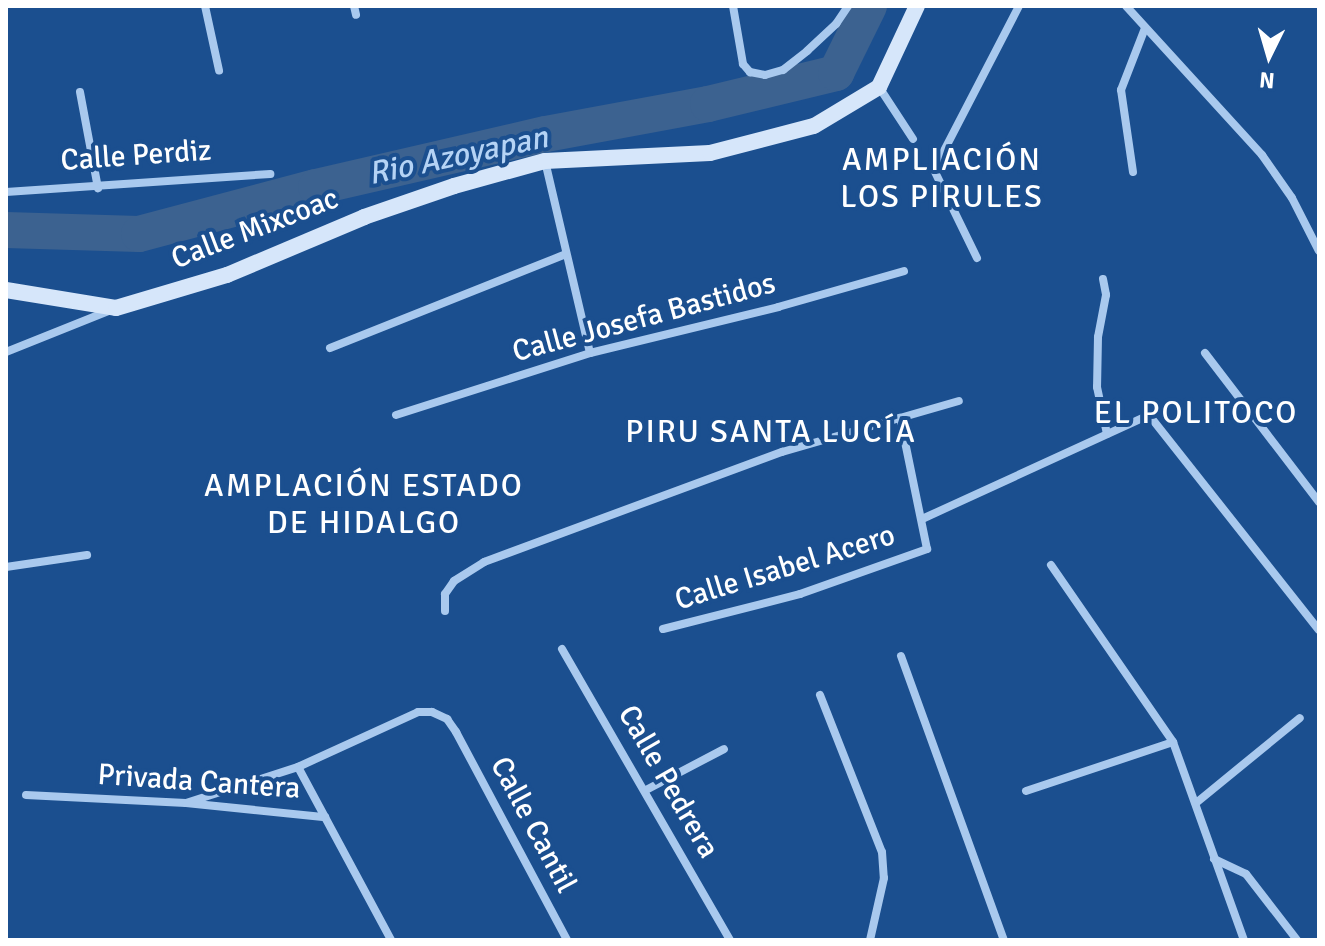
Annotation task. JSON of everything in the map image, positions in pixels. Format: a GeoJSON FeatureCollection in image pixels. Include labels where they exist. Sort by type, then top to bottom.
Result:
{"type":"FeatureCollection","features":[{"type":"Feature","properties":{"kind":"street"},"geometry":{"type":"LineString","coordinates":[[205,6],[219,70]]}},
{"type":"Feature","properties":{"kind":"street"},"geometry":{"type":"LineString","coordinates":[[733,6],[743,64],[750,72],[765,75],[783,70],[836,24],[848,6]]}},
{"type":"Feature","properties":{"kind":"street"},"geometry":{"type":"LineString","coordinates":[[913,139],[879,87],[917,6]]}},
{"type":"Feature","properties":{"kind":"street"},"geometry":{"type":"LineString","coordinates":[[977,258],[934,170],[1019,6]]}},
{"type":"Feature","properties":{"kind":"street"},"geometry":{"type":"LineString","coordinates":[[1126,6],[1262,155],[1292,198],[1319,251]]}},
{"type":"Feature","properties":{"kind":"street"},"geometry":{"type":"LineString","coordinates":[[1133,172],[1121,90],[1145,28]]}},
{"type":"Feature","properties":{"kind":"street","name":"Calle Mixcoac"},"geometry":{"type":"LineString","coordinates":[[116,308],[227,275],[364,217],[454,186],[545,161],[710,153],[814,126],[879,87]]}},
{"type":"Feature","properties":{"kind":"street"},"geometry":{"type":"LineString","coordinates":[[80,92],[98,188]]}},
{"type":"Feature","properties":{"kind":"street"},"geometry":{"type":"LineString","coordinates":[[545,161],[590,353]]}},
{"type":"Feature","properties":{"kind":"street","name":"Calle Perdiz"},"geometry":{"type":"LineString","coordinates":[[6,192],[270,174]]}},
{"type":"Feature","properties":{"kind":"street"},"geometry":{"type":"LineString","coordinates":[[330,348],[566,254]]}},
{"type":"Feature","properties":{"kind":"street","name":"Calle Josefa Bastidos"},"geometry":{"type":"LineString","coordinates":[[396,415],[590,353],[778,307],[904,271]]}},
{"type":"Feature","properties":{"kind":"street"},"geometry":{"type":"LineString","coordinates":[[1103,279],[1106,295],[1098,337],[1097,387],[1107,434]]}},
{"type":"Feature","properties":{"kind":"street"},"geometry":{"type":"LineString","coordinates":[[6,290],[116,308]]}},
{"type":"Feature","properties":{"kind":"street"},"geometry":{"type":"LineString","coordinates":[[6,352],[116,308]]}},
{"type":"Feature","properties":{"kind":"street"},"geometry":{"type":"LineString","coordinates":[[1205,353],[1319,502]]}},
{"type":"Feature","properties":{"kind":"street"},"geometry":{"type":"LineString","coordinates":[[445,611],[445,594],[454,581],[484,562],[782,452],[959,401]]}},
{"type":"Feature","properties":{"kind":"street","name":"Calle Isabel Acero"},"geometry":{"type":"LineString","coordinates":[[663,629],[800,594],[927,549],[922,519],[1149,415],[1319,630]]}},
{"type":"Feature","properties":{"kind":"street"},"geometry":{"type":"LineString","coordinates":[[900,418],[922,519]]}},
{"type":"Feature","properties":{"kind":"street"},"geometry":{"type":"LineString","coordinates":[[6,567],[87,555]]}},
{"type":"Feature","properties":{"kind":"street"},"geometry":{"type":"LineString","coordinates":[[1051,565],[1173,742],[1244,940]]}},
{"type":"Feature","properties":{"kind":"street","name":"Calle Pedrera"},"geometry":{"type":"LineString","coordinates":[[562,649],[730,940]]}},
{"type":"Feature","properties":{"kind":"street"},"geometry":{"type":"LineString","coordinates":[[901,656],[1004,940]]}},
{"type":"Feature","properties":{"kind":"street"},"geometry":{"type":"LineString","coordinates":[[820,695],[882,852],[884,878],[870,940]]}},
{"type":"Feature","properties":{"kind":"street","name":"Calle Cantil"},"geometry":{"type":"LineString","coordinates":[[298,767],[418,712],[432,712],[447,719],[567,940]]}},
{"type":"Feature","properties":{"kind":"street"},"geometry":{"type":"LineString","coordinates":[[1196,803],[1300,718]]}},
{"type":"Feature","properties":{"kind":"street"},"geometry":{"type":"LineString","coordinates":[[1026,791],[1173,742]]}},
{"type":"Feature","properties":{"kind":"street"},"geometry":{"type":"LineString","coordinates":[[646,790],[724,749]]}},
{"type":"Feature","properties":{"kind":"street"},"geometry":{"type":"LineString","coordinates":[[186,803],[298,767],[325,817]]}},
{"type":"Feature","properties":{"kind":"street","name":"Privada Cantera"},"geometry":{"type":"LineString","coordinates":[[26,795],[186,803],[325,817],[391,940]]}},
{"type":"Feature","properties":{"kind":"street"},"geometry":{"type":"LineString","coordinates":[[1214,859],[1246,874],[1297,940]]}},
{"type":"Feature","properties":{"kind":"waterway","name":"Rio Azoyapan"},"geometry":{"type":"LineString","coordinates":[[6,230],[139,234],[316,187],[546,134],[708,104],[836,73],[869,6]]}},
{"type":"Feature","properties":{"kind":"district","name":"AMPLIACIÓN LOS PIRULES"},"geometry":{"type":"Point","coordinates":[942,180]}},
{"type":"Feature","properties":{"kind":"district","name":"EL POLITOCO"},"geometry":{"type":"Point","coordinates":[1196,413]}},
{"type":"Feature","properties":{"kind":"district","name":"PIRU SANTA LUCÍA"},"geometry":{"type":"Point","coordinates":[771,432]}},
{"type":"Feature","properties":{"kind":"district","name":"AMPLACIÓN ESTADO DE HIDALGO"},"geometry":{"type":"Point","coordinates":[364,506]}}]}
